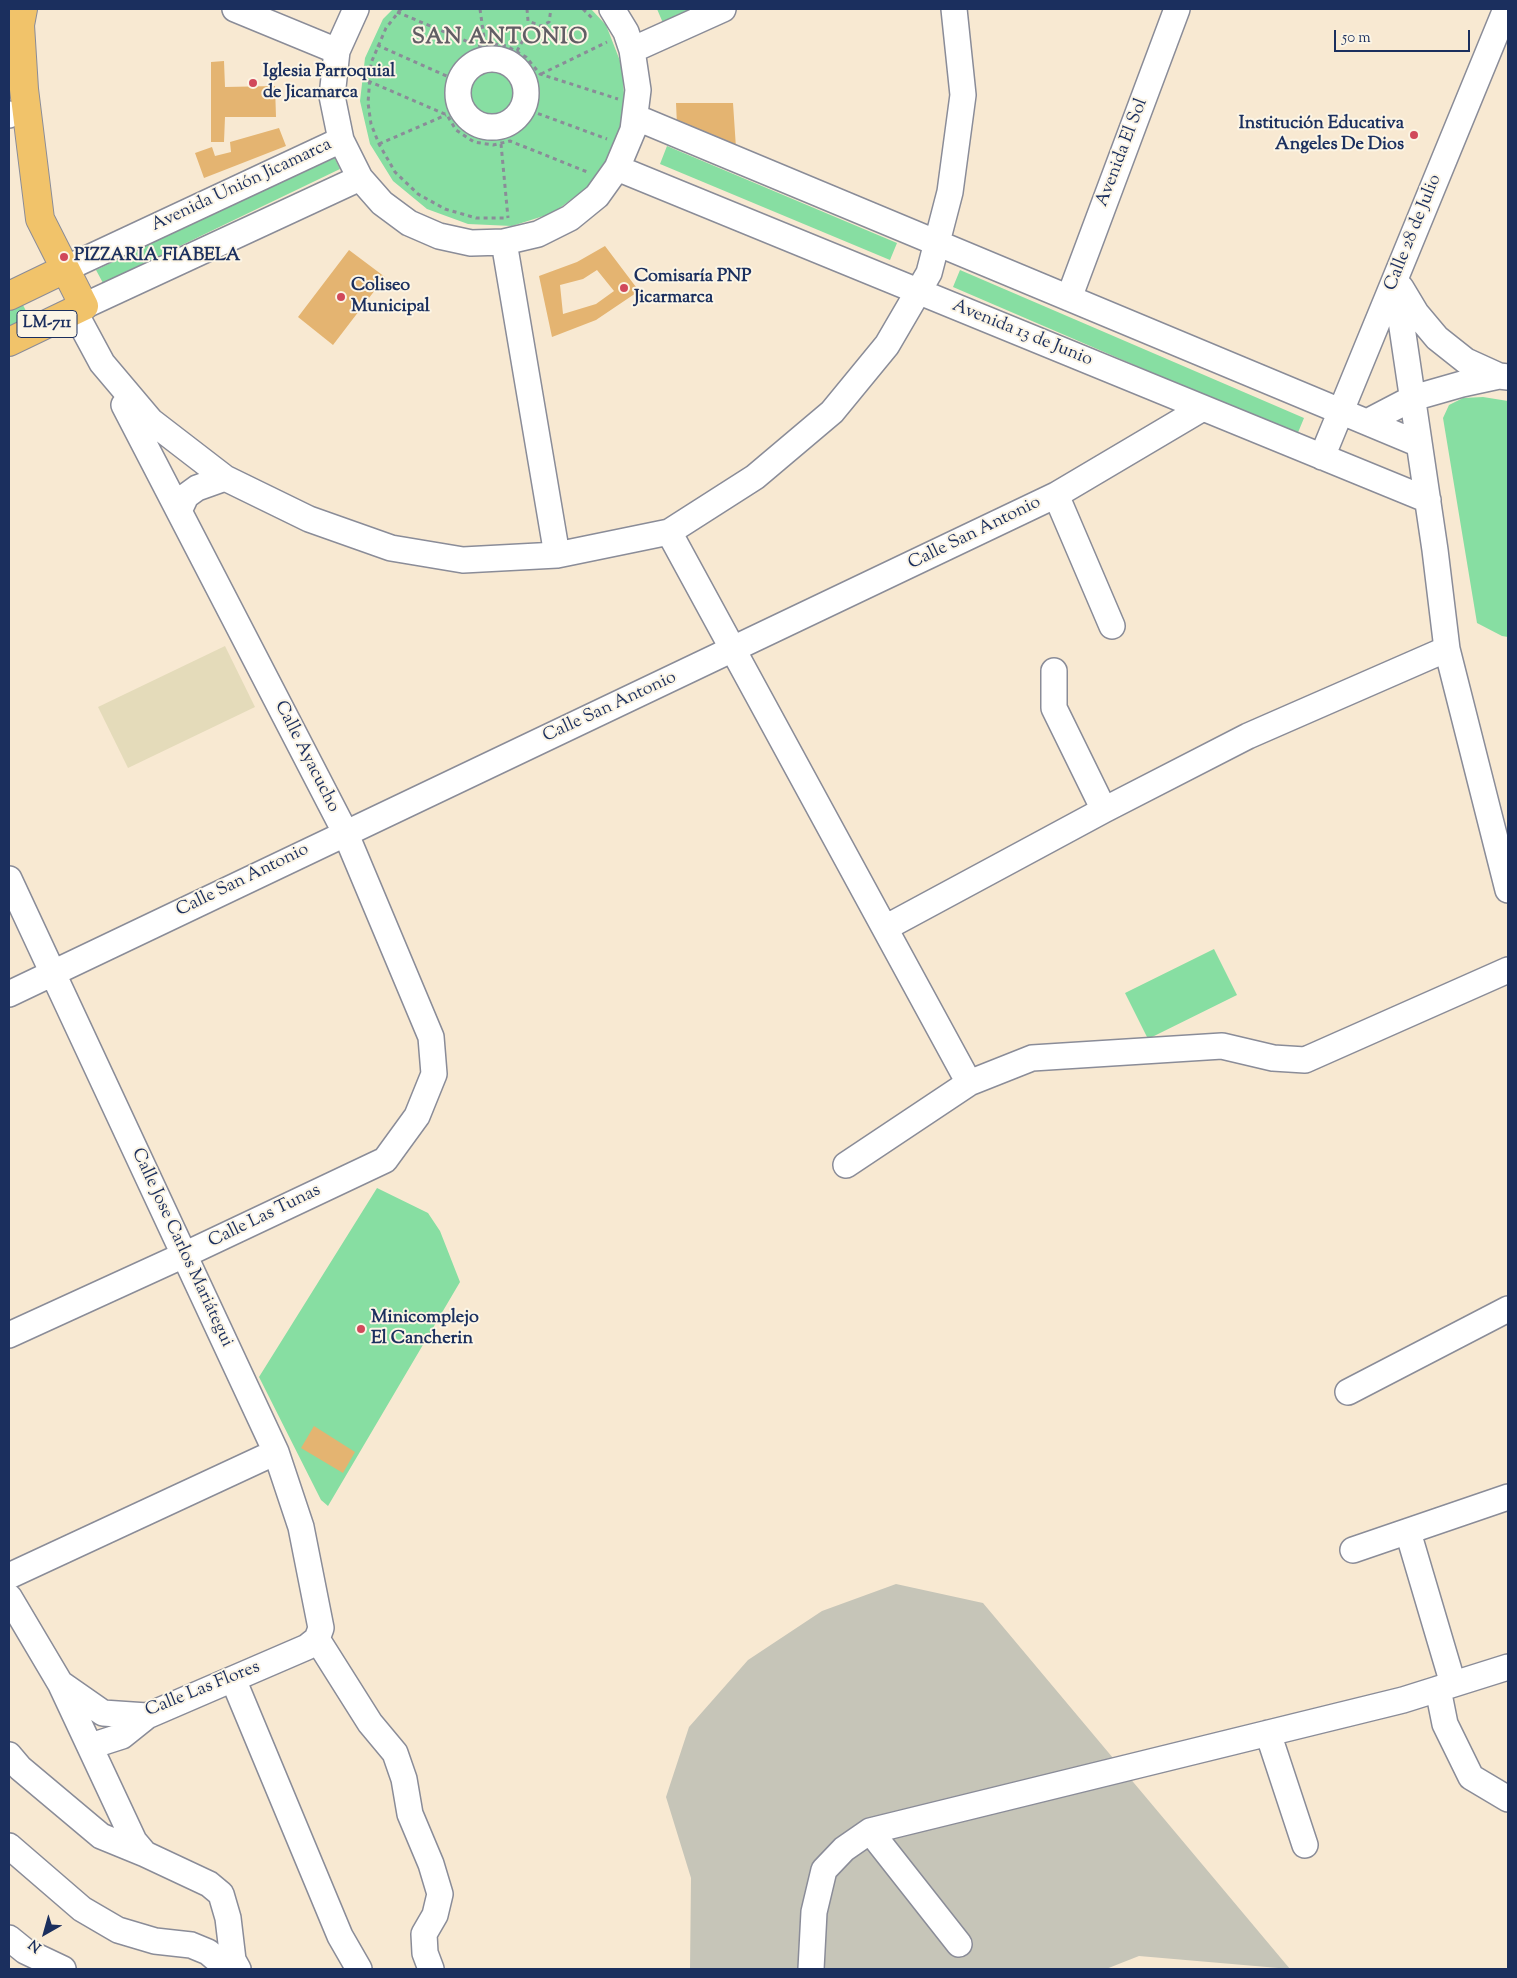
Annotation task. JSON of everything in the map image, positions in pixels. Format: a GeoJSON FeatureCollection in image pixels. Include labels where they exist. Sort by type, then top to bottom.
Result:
{"type":"FeatureCollection","features":[{"type":"Feature","properties":{"kind":"main road","name":"LM-711"},"geometry":{"type":"LineString","coordinates":[[9,342],[76,310],[58,272],[40,219],[24,89],[20,25],[23,9]]}},
{"type":"Feature","properties":{"kind":"main road","name":"LM-711"},"geometry":{"type":"LineString","coordinates":[[9,113],[26,223],[58,272]]}},
{"type":"Feature","properties":{"kind":"main road","name":"Avenida Unión Jicamarca"},"geometry":{"type":"LineString","coordinates":[[9,296],[58,272]]}},
{"type":"Feature","properties":{"kind":"street"},"geometry":{"type":"LineString","coordinates":[[236,9],[337,51]]}},
{"type":"Feature","properties":{"kind":"street"},"geometry":{"type":"LineString","coordinates":[[621,51],[723,9]]}},
{"type":"Feature","properties":{"kind":"street"},"geometry":{"type":"LineString","coordinates":[[360,178],[76,310],[102,363],[151,421],[225,478],[309,519],[391,548],[463,560],[557,555],[669,532],[755,477],[832,412],[887,346],[929,273],[950,192],[963,95],[954,9]]}},
{"type":"Feature","properties":{"kind":"street","name":"Avenida El Sol"},"geometry":{"type":"LineString","coordinates":[[1068,298],[1177,9]]}},
{"type":"Feature","properties":{"kind":"street","name":"Calle 28 de Julio"},"geometry":{"type":"LineString","coordinates":[[1322,457],[1506,9]]}},
{"type":"Feature","properties":{"kind":"street"},"geometry":{"type":"LineString","coordinates":[[352,10],[337,51],[332,96],[341,140],[360,178],[382,203],[409,222],[431,233],[471,243],[506,230],[538,234],[570,218],[597,196],[607,167],[626,149],[626,112],[638,90],[621,51],[611,17]]}},
{"type":"Feature","properties":{"kind":"street"},"geometry":{"type":"LineString","coordinates":[[490,59],[510,64],[523,78],[526,88],[523,108],[510,123],[500,127],[480,125],[470,120],[459,102],[460,82],[465,73],[480,61],[490,59]]}},
{"type":"Feature","properties":{"kind":"street"},"geometry":{"type":"LineString","coordinates":[[626,112],[937,244],[1419,444]]}},
{"type":"Feature","properties":{"kind":"street","name":"Avenida Unión Jicamarca"},"geometry":{"type":"LineString","coordinates":[[58,272],[341,140]]}},
{"type":"Feature","properties":{"kind":"street","name":"Avenida 13 de Junio"},"geometry":{"type":"LineString","coordinates":[[607,167],[918,291],[1428,500]]}},
{"type":"Feature","properties":{"kind":"street"},"geometry":{"type":"LineString","coordinates":[[506,230],[557,555]]}},
{"type":"Feature","properties":{"kind":"street"},"geometry":{"type":"LineString","coordinates":[[1395,280],[1416,314],[1437,338],[1466,361],[1504,376]]}},
{"type":"Feature","properties":{"kind":"street"},"geometry":{"type":"LineString","coordinates":[[1395,280],[1428,500],[1447,648],[1508,890]]}},
{"type":"Feature","properties":{"kind":"street","name":"Calle Ayacucho"},"geometry":{"type":"LineString","coordinates":[[102,363],[345,832],[431,1037],[434,1074],[417,1116],[385,1160]]}},
{"type":"Feature","properties":{"kind":"street"},"geometry":{"type":"LineString","coordinates":[[1366,422],[1413,398],[1504,376]]}},
{"type":"Feature","properties":{"kind":"street","name":"Calle San Antonio"},"geometry":{"type":"LineString","coordinates":[[9,994],[345,832],[733,650],[1056,495],[1203,408]]}},
{"type":"Feature","properties":{"kind":"street"},"geometry":{"type":"LineString","coordinates":[[178,511],[186,496],[197,488],[225,478]]}},
{"type":"Feature","properties":{"kind":"street"},"geometry":{"type":"LineString","coordinates":[[1056,495],[1112,626]]}},
{"type":"Feature","properties":{"kind":"street"},"geometry":{"type":"LineString","coordinates":[[669,532],[969,1083]]}},
{"type":"Feature","properties":{"kind":"street"},"geometry":{"type":"LineString","coordinates":[[885,928],[1104,810],[1248,736],[1447,648]]}},
{"type":"Feature","properties":{"kind":"street"},"geometry":{"type":"LineString","coordinates":[[1054,671],[1054,708],[1104,810]]}},
{"type":"Feature","properties":{"kind":"street","name":"Calle Jose Carlos Mariátegui"},"geometry":{"type":"LineString","coordinates":[[9,879],[276,1452],[301,1527],[319,1634]]}},
{"type":"Feature","properties":{"kind":"street"},"geometry":{"type":"LineString","coordinates":[[846,1164],[969,1083],[1032,1058],[1222,1046],[1273,1058],[1305,1060],[1508,970]]}},
{"type":"Feature","properties":{"kind":"street","name":"Calle Las Tunas"},"geometry":{"type":"LineString","coordinates":[[9,1335],[385,1160]]}},
{"type":"Feature","properties":{"kind":"street"},"geometry":{"type":"LineString","coordinates":[[1348,1392],[1508,1309]]}},
{"type":"Feature","properties":{"kind":"street"},"geometry":{"type":"LineString","coordinates":[[9,1576],[276,1452]]}},
{"type":"Feature","properties":{"kind":"street"},"geometry":{"type":"LineString","coordinates":[[1353,1550],[1508,1497]]}},
{"type":"Feature","properties":{"kind":"street"},"geometry":{"type":"LineString","coordinates":[[1408,1532],[1446,1686],[1445,1724],[1471,1777],[1508,1800]]}},
{"type":"Feature","properties":{"kind":"street","name":"Calle Las Flores"},"geometry":{"type":"LineString","coordinates":[[9,1597],[60,1683],[103,1713],[147,1716],[307,1647],[319,1634]]}},
{"type":"Feature","properties":{"kind":"street"},"geometry":{"type":"LineString","coordinates":[[319,1634],[370,1723],[395,1753],[404,1779],[410,1814],[431,1864],[440,1894],[435,1915],[424,1934],[425,1953],[431,1969]]}},
{"type":"Feature","properties":{"kind":"street"},"geometry":{"type":"LineString","coordinates":[[811,1969],[814,1912],[824,1870],[844,1849],[870,1831],[1403,1700],[1508,1667]]}},
{"type":"Feature","properties":{"kind":"street"},"geometry":{"type":"LineString","coordinates":[[233,1679],[340,1936],[359,1969]]}},
{"type":"Feature","properties":{"kind":"street"},"geometry":{"type":"LineString","coordinates":[[60,1683],[134,1841],[144,1854]]}},
{"type":"Feature","properties":{"kind":"street"},"geometry":{"type":"LineString","coordinates":[[91,1746],[122,1736],[147,1716]]}},
{"type":"Feature","properties":{"kind":"street"},"geometry":{"type":"LineString","coordinates":[[1268,1733],[1305,1845]]}},
{"type":"Feature","properties":{"kind":"street"},"geometry":{"type":"LineString","coordinates":[[9,1754],[20,1768],[101,1836],[209,1884],[221,1894],[228,1918],[233,1960],[238,1969]]}},
{"type":"Feature","properties":{"kind":"street"},"geometry":{"type":"LineString","coordinates":[[870,1831],[959,1944]]}},
{"type":"Feature","properties":{"kind":"street"},"geometry":{"type":"LineString","coordinates":[[9,1846],[82,1909],[118,1930],[155,1941],[191,1945],[208,1952],[228,1969]]}},
{"type":"Feature","properties":{"kind":"street"},"geometry":{"type":"LineString","coordinates":[[9,1938],[25,1951],[63,1969]]}},
{"type":"Feature","properties":{"kind":"path"},"geometry":{"type":"LineString","coordinates":[[401,9],[377,46],[368,82],[369,110],[379,144],[395,172],[418,194],[445,209],[476,218],[506,230]]}},
{"type":"Feature","properties":{"kind":"path"},"geometry":{"type":"LineString","coordinates":[[480,9],[485,45]]}},
{"type":"Feature","properties":{"kind":"path"},"geometry":{"type":"LineString","coordinates":[[526,9],[526,17],[532,24],[545,24],[551,17],[551,9]]}},
{"type":"Feature","properties":{"kind":"path"},"geometry":{"type":"LineString","coordinates":[[583,9],[611,17],[607,42]]}},
{"type":"Feature","properties":{"kind":"path"},"geometry":{"type":"LineString","coordinates":[[398,12],[478,46],[507,46],[516,50],[534,64],[540,74],[618,99]]}},
{"type":"Feature","properties":{"kind":"path"},"geometry":{"type":"LineString","coordinates":[[516,50],[532,24]]}},
{"type":"Feature","properties":{"kind":"path"},"geometry":{"type":"LineString","coordinates":[[607,42],[621,51]]}},
{"type":"Feature","properties":{"kind":"path"},"geometry":{"type":"LineString","coordinates":[[540,74],[607,42]]}},
{"type":"Feature","properties":{"kind":"path"},"geometry":{"type":"LineString","coordinates":[[377,46],[460,82]]}},
{"type":"Feature","properties":{"kind":"path"},"geometry":{"type":"LineString","coordinates":[[368,82],[447,115],[456,130],[474,142],[484,145],[501,144],[510,141],[590,174]]}},
{"type":"Feature","properties":{"kind":"path"},"geometry":{"type":"LineString","coordinates":[[617,89],[618,99],[626,112]]}},
{"type":"Feature","properties":{"kind":"path"},"geometry":{"type":"LineString","coordinates":[[523,108],[610,140],[612,134]]}},
{"type":"Feature","properties":{"kind":"path"},"geometry":{"type":"LineString","coordinates":[[379,144],[447,115]]}},
{"type":"Feature","properties":{"kind":"path"},"geometry":{"type":"LineString","coordinates":[[501,144],[506,230]]}},
{"type":"Feature","properties":{"kind":"path"},"geometry":{"type":"LineString","coordinates":[[584,179],[590,174],[607,167]]}},
{"type":"Feature","properties":{"kind":"path"},"geometry":{"type":"LineString","coordinates":[[506,230],[516,216]]}},
{"type":"Feature","properties":{"kind":"shaded area"},"geometry":{"type":"Polygon","coordinates":[[[225,646],[255,707],[128,768],[98,707],[225,646]]]}},
{"type":"Feature","properties":{"kind":"shaded area"},"geometry":{"type":"Polygon","coordinates":[[[896,1584],[983,1603],[1290,1969],[1139,1956],[1106,1969],[690,1969],[691,1878],[666,1797],[689,1727],[748,1660],[822,1611],[896,1584]]]}},
{"type":"Feature","properties":{"kind":"green space"},"geometry":{"type":"Polygon","coordinates":[[[393,9],[591,9],[606,25],[622,66],[625,109],[613,151],[588,187],[553,213],[512,226],[468,224],[427,209],[393,181],[370,144],[360,101],[365,58],[383,19],[393,9]]]}},
{"type":"Feature","properties":{"kind":"green space"},"geometry":{"type":"Polygon","coordinates":[[[657,9],[696,9],[663,23],[657,9]]]}},
{"type":"Feature","properties":{"kind":"green space"},"geometry":{"type":"Polygon","coordinates":[[[667,146],[897,243],[890,260],[660,164],[667,146]]]}},
{"type":"Feature","properties":{"kind":"green space"},"geometry":{"type":"Polygon","coordinates":[[[333,155],[340,169],[103,283],[96,270],[333,155]]]}},
{"type":"Feature","properties":{"kind":"green space"},"geometry":{"type":"Polygon","coordinates":[[[960,270],[1304,418],[1297,435],[953,287],[960,270]]]}},
{"type":"Feature","properties":{"kind":"green space"},"geometry":{"type":"Polygon","coordinates":[[[22,303],[31,321],[9,331],[9,310],[22,303]]]}},
{"type":"Feature","properties":{"kind":"green space"},"geometry":{"type":"Polygon","coordinates":[[[1483,397],[1508,401],[1508,637],[1502,636],[1477,623],[1443,418],[1449,405],[1463,398],[1483,397]]]}},
{"type":"Feature","properties":{"kind":"green space"},"geometry":{"type":"Polygon","coordinates":[[[1214,949],[1237,995],[1148,1039],[1125,993],[1214,949]]]}},
{"type":"Feature","properties":{"kind":"green space","name":"Minicomplejo El Cancherin"},"geometry":{"type":"Polygon","coordinates":[[[377,1188],[428,1213],[440,1231],[460,1282],[328,1506],[321,1500],[259,1377],[377,1188]]]}},
{"type":"Feature","properties":{"kind":"building"},"geometry":{"type":"Polygon","coordinates":[[[224,61],[225,87],[275,86],[276,117],[225,117],[224,142],[211,142],[211,62],[224,61]]]}},
{"type":"Feature","properties":{"kind":"building"},"geometry":{"type":"Polygon","coordinates":[[[676,103],[733,103],[736,148],[677,125],[676,103]]]}},
{"type":"Feature","properties":{"kind":"building"},"geometry":{"type":"Polygon","coordinates":[[[279,128],[286,146],[204,178],[195,153],[212,147],[215,156],[231,152],[230,142],[279,128]]]}},
{"type":"Feature","properties":{"kind":"building","name":"Comisaría PNP Jicarmarca"},"geometry":{"type":"Polygon","coordinates":[[[605,246],[639,291],[596,320],[552,337],[539,276],[577,262],[605,246]],[[597,270],[583,279],[560,285],[563,314],[596,304],[614,291],[597,270]]]}},
{"type":"Feature","properties":{"kind":"building","name":"Coliseo Municipal"},"geometry":{"type":"Polygon","coordinates":[[[349,250],[385,277],[333,345],[298,317],[349,250]]]}},
{"type":"Feature","properties":{"kind":"building"},"geometry":{"type":"Polygon","coordinates":[[[314,1426],[355,1452],[343,1473],[301,1448],[314,1426]]]}},
{"type":"Feature","properties":{"kind":"place","name":"Iglesia Parroquial de Jicamarca"},"geometry":{"type":"Point","coordinates":[253,83]}},
{"type":"Feature","properties":{"kind":"place","name":"Institución Educativa Angeles De Dios"},"geometry":{"type":"Point","coordinates":[1414,135]}},
{"type":"Feature","properties":{"kind":"place","name":"PIZZARIA FIABELA"},"geometry":{"type":"Point","coordinates":[64,257]}},
{"type":"Feature","properties":{"kind":"place","name":"Comisaría PNP Jicarmarca"},"geometry":{"type":"Point","coordinates":[624,288]}},
{"type":"Feature","properties":{"kind":"place","name":"Coliseo Municipal"},"geometry":{"type":"Point","coordinates":[341,297]}},
{"type":"Feature","properties":{"kind":"place","name":"Minicomplejo El Cancherin"},"geometry":{"type":"Point","coordinates":[361,1329]}},
{"type":"Feature","properties":{"kind":"district","name":"SAN ANTONIO"},"geometry":{"type":"Point","coordinates":[500,39]}}]}
